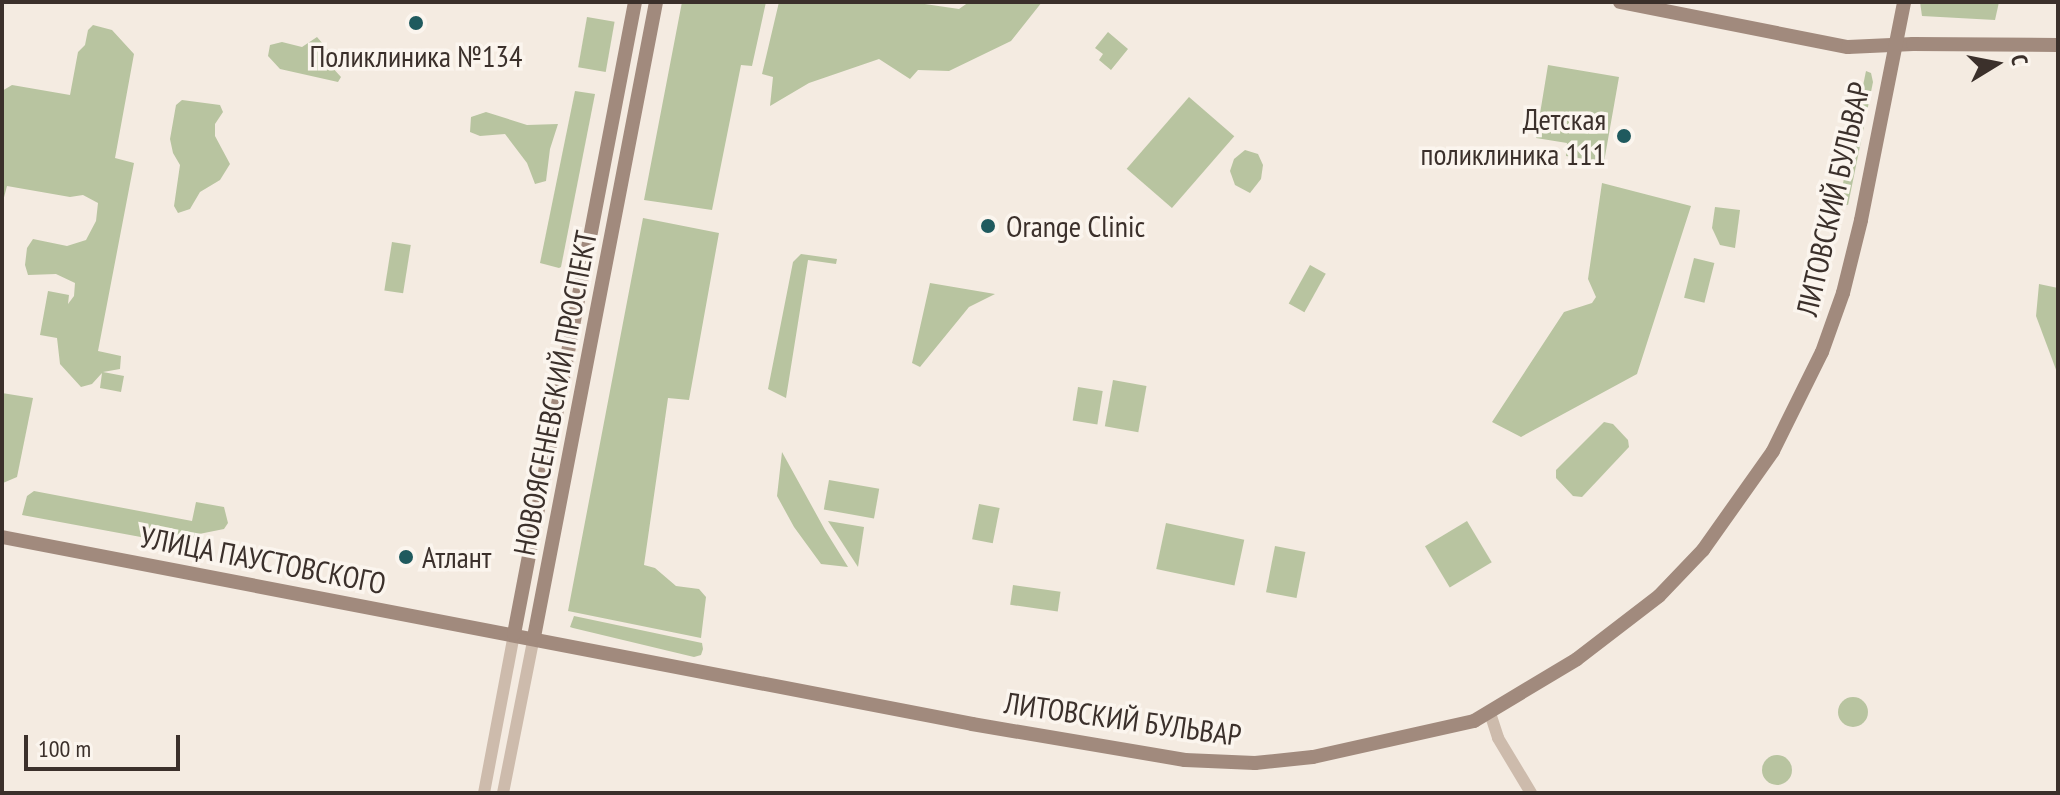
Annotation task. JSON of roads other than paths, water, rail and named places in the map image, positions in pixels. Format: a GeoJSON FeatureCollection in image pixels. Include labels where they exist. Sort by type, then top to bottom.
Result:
{"type":"FeatureCollection","features":[{"type":"Feature","properties":{"kind":"main road","name":"НОВОЯСЕНЕВСКИЙ ПРОСПЕКТ"},"geometry":{"type":"LineString","coordinates":[[514,634],[635,2]]}},
{"type":"Feature","properties":{"kind":"main road","name":"НОВОЯСЕНЕВСКИЙ ПРОСПЕКТ"},"geometry":{"type":"LineString","coordinates":[[534,637],[656,2]]}},
{"type":"Feature","properties":{"kind":"main road"},"geometry":{"type":"LineString","coordinates":[[1620,2],[1848,47],[2058,45]]}},
{"type":"Feature","properties":{"kind":"main road","name":"ЛИТОВСКИЙ БУЛЬВАР"},"geometry":{"type":"LineString","coordinates":[[514,634],[972,724],[1185,760],[1255,763],[1325,755],[1465,723],[1490,713],[1623,627],[1659,596],[1703,550],[1773,451],[1822,352],[1843,293],[1861,220],[1904,2]]}},
{"type":"Feature","properties":{"kind":"main road","name":"УЛИЦА ПАУСТОВСКОГО"},"geometry":{"type":"LineString","coordinates":[[2,537],[514,634]]}},
{"type":"Feature","properties":{"kind":"street","name":"НОВОЯСЕНЕВСКИЙ ПРОСПЕКТ"},"geometry":{"type":"LineString","coordinates":[[484,793],[514,634]]}},
{"type":"Feature","properties":{"kind":"street","name":"НОВОЯСЕНЕВСКИЙ ПРОСПЕКТ"},"geometry":{"type":"LineString","coordinates":[[503,793],[534,637]]}},
{"type":"Feature","properties":{"kind":"street"},"geometry":{"type":"LineString","coordinates":[[1490,713],[1498,738],[1531,793]]}},
{"type":"Feature","properties":{"kind":"place","name":"Поликлиника №134"},"geometry":{"type":"Point","coordinates":[416,23]}},
{"type":"Feature","properties":{"kind":"place","name":"Детская поликлиника 111"},"geometry":{"type":"Point","coordinates":[1624,136]}},
{"type":"Feature","properties":{"kind":"place","name":"Orange Clinic"},"geometry":{"type":"Point","coordinates":[988,226]}},
{"type":"Feature","properties":{"kind":"place","name":"Атлант"},"geometry":{"type":"Point","coordinates":[406,557]}}]}
